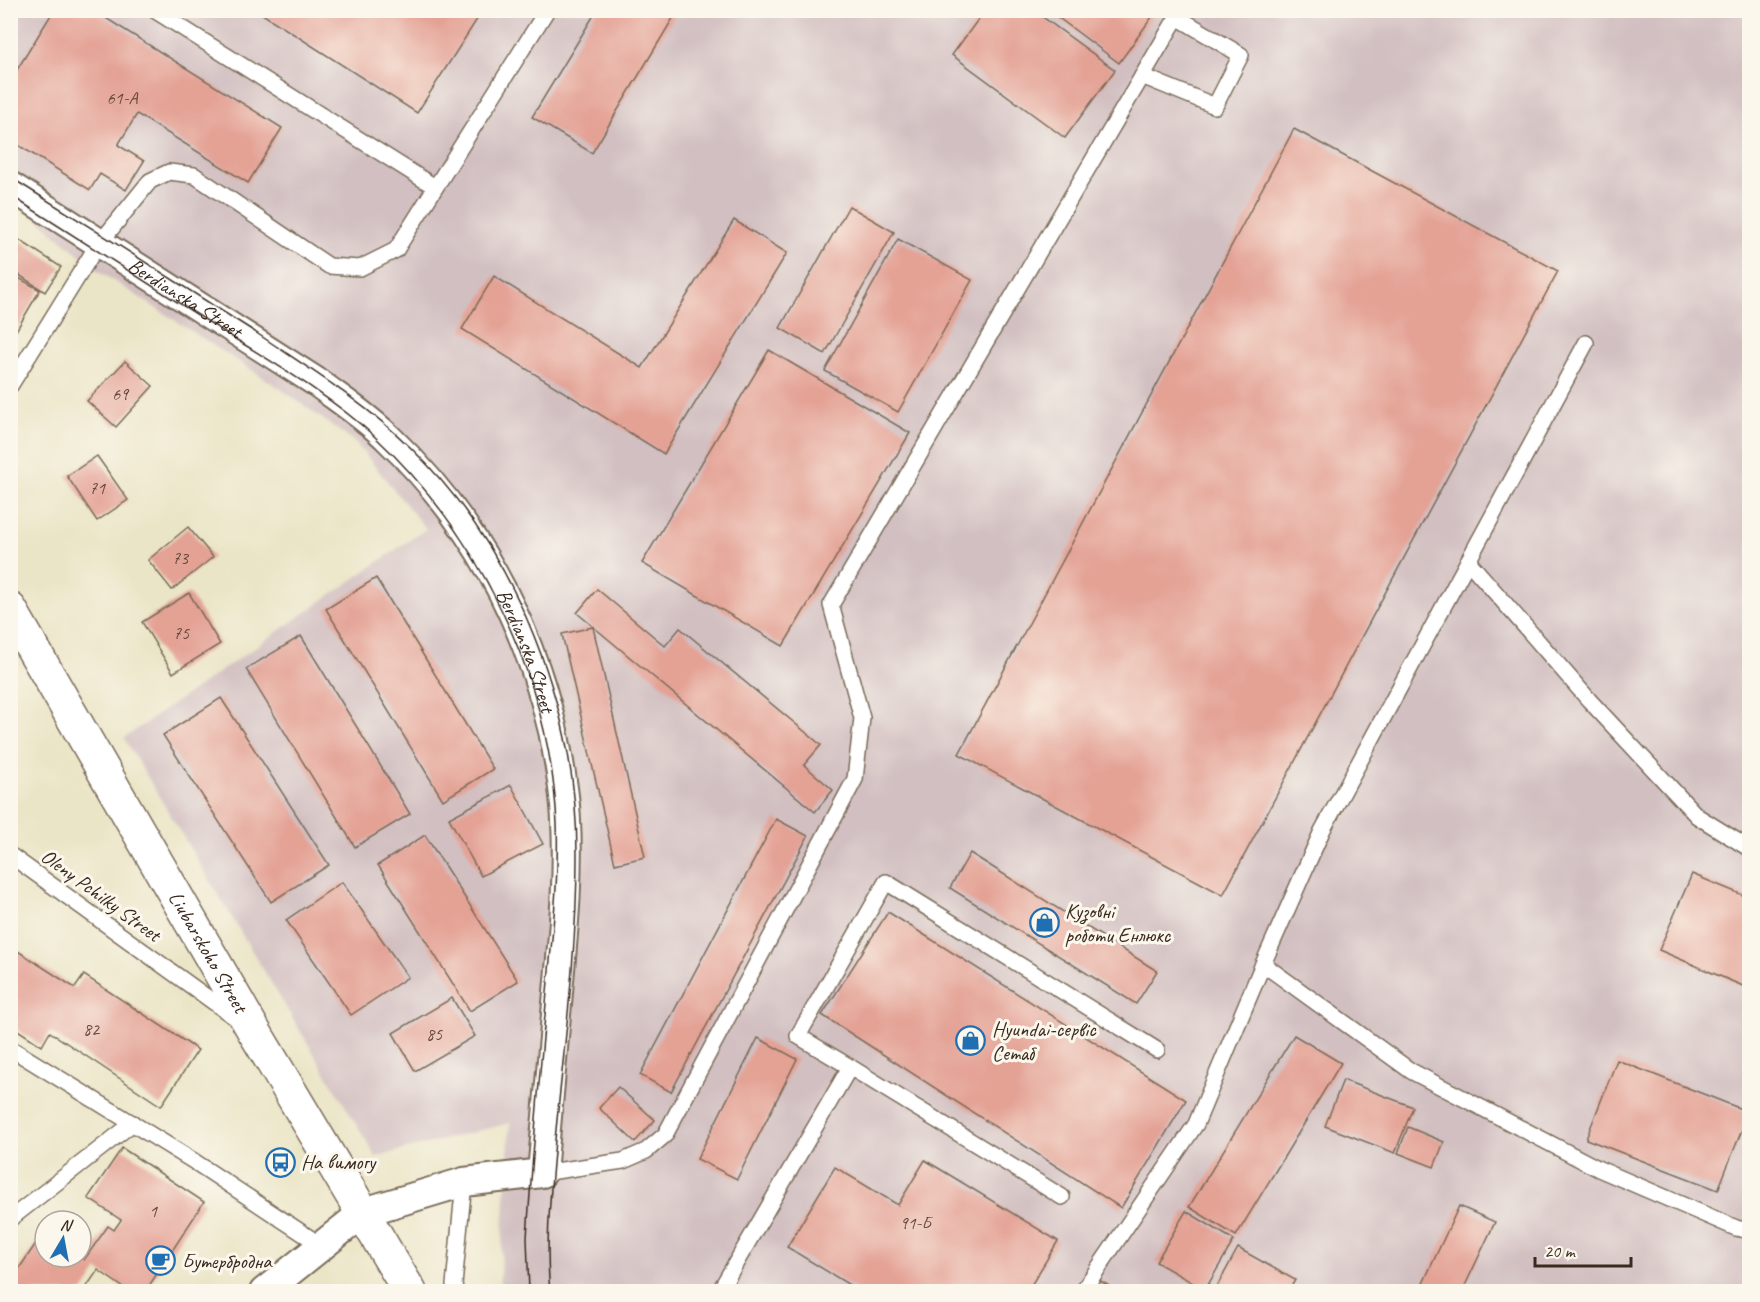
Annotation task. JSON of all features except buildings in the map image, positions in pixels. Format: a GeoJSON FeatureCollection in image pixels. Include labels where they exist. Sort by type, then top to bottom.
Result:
{"type":"FeatureCollection","features":[{"type":"Feature","properties":{"kind":"main road","name":"Liubarskoho Street"},"geometry":{"type":"LineString","coordinates":[[10,609],[254,1031],[410,1292]]}},
{"type":"Feature","properties":{"kind":"street","name":"Berdianska Street"},"geometry":{"type":"LineString","coordinates":[[10,186],[318,383],[365,417],[388,437],[429,480],[455,512],[486,559],[526,641],[548,709],[558,756],[566,818],[567,859],[562,946],[542,1173]]}},
{"type":"Feature","properties":{"kind":"street"},"geometry":{"type":"LineString","coordinates":[[264,1292],[364,1212],[464,1182],[542,1173]]}},
{"type":"Feature","properties":{"kind":"lane"},"geometry":{"type":"LineString","coordinates":[[154,10],[435,187]]}},
{"type":"Feature","properties":{"kind":"lane"},"geometry":{"type":"LineString","coordinates":[[10,386],[99,243],[150,181],[169,172],[194,175],[329,266],[360,268],[396,250],[547,10]]}},
{"type":"Feature","properties":{"kind":"lane"},"geometry":{"type":"LineString","coordinates":[[542,1173],[623,1161],[646,1151],[665,1135],[855,779],[862,718],[831,605],[1142,76],[1177,17],[1241,55],[1215,106],[1142,76]]}},
{"type":"Feature","properties":{"kind":"lane"},"geometry":{"type":"LineString","coordinates":[[1082,1292],[1196,1124],[1322,831],[1586,343]]}},
{"type":"Feature","properties":{"kind":"lane"},"geometry":{"type":"LineString","coordinates":[[1468,561],[1589,700],[1697,816],[1749,849]]}},
{"type":"Feature","properties":{"kind":"lane","name":"Oleny Pchilky Street"},"geometry":{"type":"LineString","coordinates":[[10,855],[254,1031]]}},
{"type":"Feature","properties":{"kind":"lane"},"geometry":{"type":"LineString","coordinates":[[1062,1197],[798,1036],[886,882],[1157,1050]]}},
{"type":"Feature","properties":{"kind":"lane"},"geometry":{"type":"LineString","coordinates":[[1263,964],[1411,1071],[1599,1169],[1736,1228],[1749,1231]]}},
{"type":"Feature","properties":{"kind":"lane"},"geometry":{"type":"LineString","coordinates":[[10,1048],[133,1123],[322,1246]]}},
{"type":"Feature","properties":{"kind":"lane"},"geometry":{"type":"LineString","coordinates":[[719,1292],[850,1067]]}},
{"type":"Feature","properties":{"kind":"lane"},"geometry":{"type":"LineString","coordinates":[[10,1219],[133,1123]]}},
{"type":"Feature","properties":{"kind":"lane"},"geometry":{"type":"LineString","coordinates":[[456,1292],[454,1285],[464,1182]]}},
{"type":"Feature","properties":{"kind":"shaded area"},"geometry":{"type":"Polygon","coordinates":[[[11,11],[1749,11],[1749,1291],[499,1291],[510,1123],[376,1157],[124,738],[426,529],[356,443],[281,389],[97,270],[11,196],[11,11]]]}},
{"type":"Feature","properties":{"kind":"tram line"},"geometry":{"type":"LineString","coordinates":[[10,177],[255,332],[374,415],[410,447],[448,488],[481,534],[510,584],[534,636],[553,690],[566,746],[575,802],[577,858],[575,929],[550,1197],[548,1235],[550,1292]]}},
{"type":"Feature","properties":{"kind":"tram line"},"geometry":{"type":"LineString","coordinates":[[10,195],[303,382],[373,435],[411,474],[445,517],[476,563],[502,612],[524,663],[540,715],[551,769],[557,824],[555,908],[527,1238],[529,1292]]}},
{"type":"Feature","properties":{"kind":"place","name":"Кузовні роботи Енлюкс"},"geometry":{"type":"Point","coordinates":[1044,923]}},
{"type":"Feature","properties":{"kind":"place","name":"Hyundai-сервіс Сетаб"},"geometry":{"type":"Point","coordinates":[971,1041]}},
{"type":"Feature","properties":{"kind":"place","name":"На вимогу"},"geometry":{"type":"Point","coordinates":[280,1162]}},
{"type":"Feature","properties":{"kind":"place","name":"Бутербродна"},"geometry":{"type":"Point","coordinates":[161,1261]}}]}
